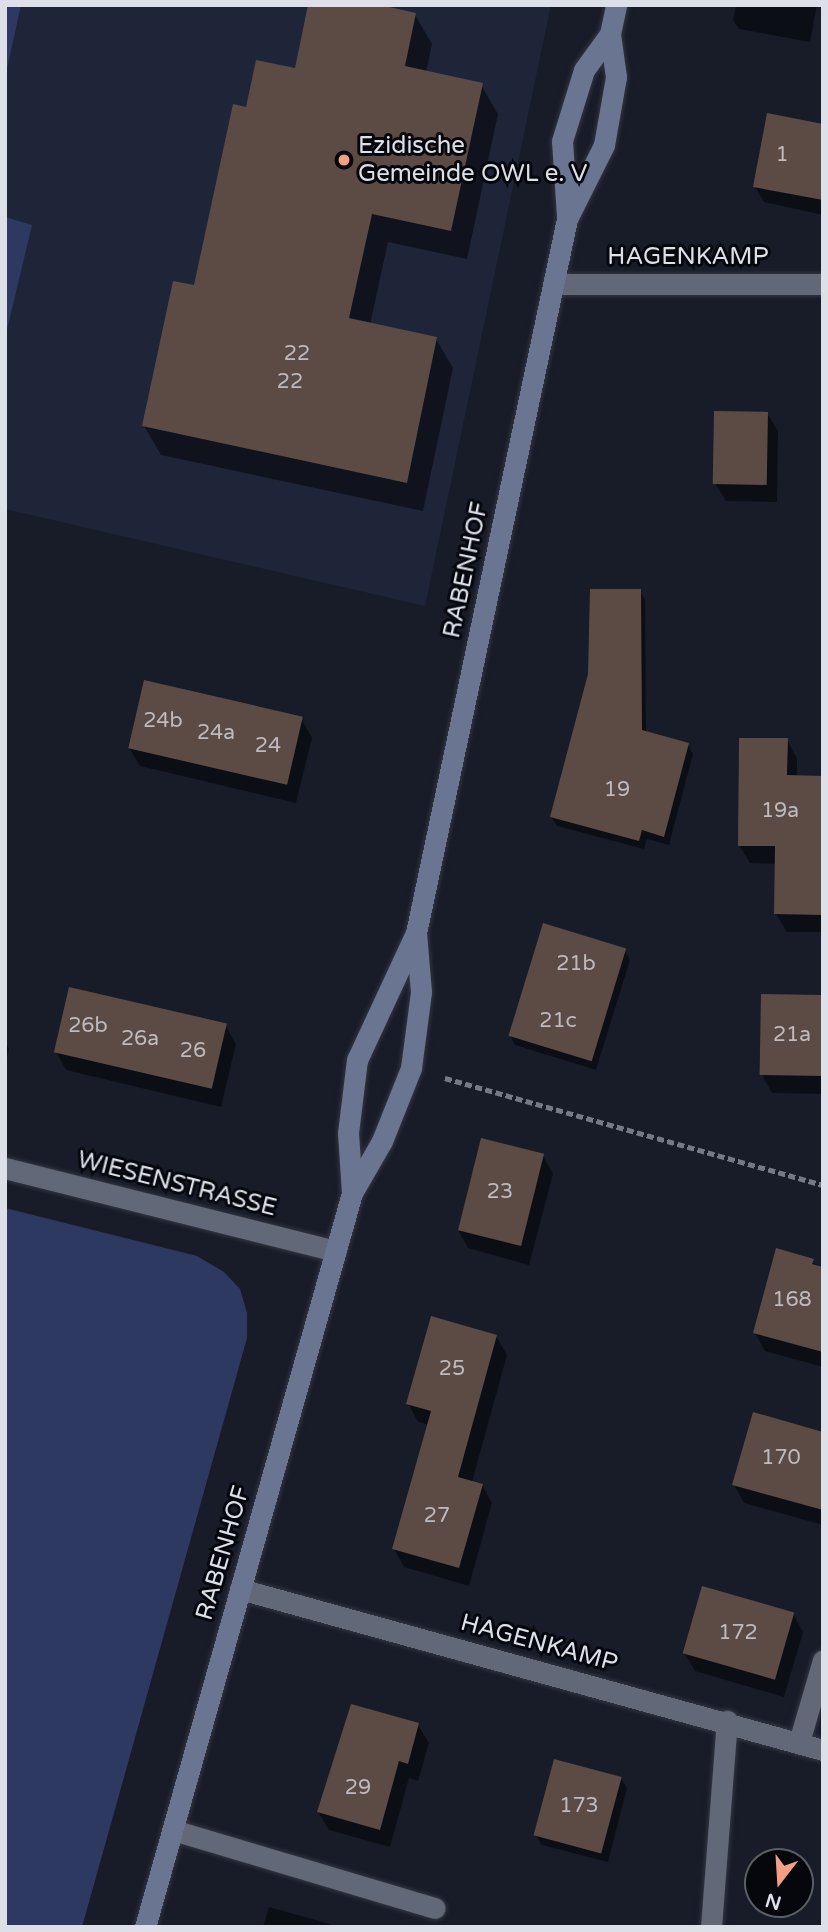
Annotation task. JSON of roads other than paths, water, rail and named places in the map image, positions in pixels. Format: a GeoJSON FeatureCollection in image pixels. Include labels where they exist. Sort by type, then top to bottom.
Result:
{"type":"FeatureCollection","features":[{"type":"Feature","properties":{"kind":"street","name":"RABENHOF"},"geometry":{"type":"LineString","coordinates":[[352,1193],[348,1133],[357,1060],[416,933],[567,219],[604,145],[616,77],[610,34],[616,5]]}},
{"type":"Feature","properties":{"kind":"street","name":"RABENHOF"},"geometry":{"type":"LineString","coordinates":[[567,219],[562,141],[584,70],[610,34]]}},
{"type":"Feature","properties":{"kind":"street","name":"HAGENKAMP"},"geometry":{"type":"LineString","coordinates":[[553,284],[823,284]]}},
{"type":"Feature","properties":{"kind":"street","name":"RABENHOF"},"geometry":{"type":"LineString","coordinates":[[145,1927],[352,1193],[382,1141],[411,1068],[422,992],[416,933]]}},
{"type":"Feature","properties":{"kind":"street","name":"WIESENSTRASSE"},"geometry":{"type":"LineString","coordinates":[[5,1168],[336,1251]]}},
{"type":"Feature","properties":{"kind":"street","name":"HAGENKAMP"},"geometry":{"type":"LineString","coordinates":[[240,1589],[727,1721],[823,1750]]}},
{"type":"Feature","properties":{"kind":"street"},"geometry":{"type":"LineString","coordinates":[[799,1742],[823,1660]]}},
{"type":"Feature","properties":{"kind":"street"},"geometry":{"type":"LineString","coordinates":[[712,1927],[727,1721]]}},
{"type":"Feature","properties":{"kind":"street"},"geometry":{"type":"LineString","coordinates":[[173,1830],[435,1908]]}},
{"type":"Feature","properties":{"kind":"place","name":"Ezidische Gemeinde OWL e. V"},"geometry":{"type":"Point","coordinates":[344,160]}}]}
